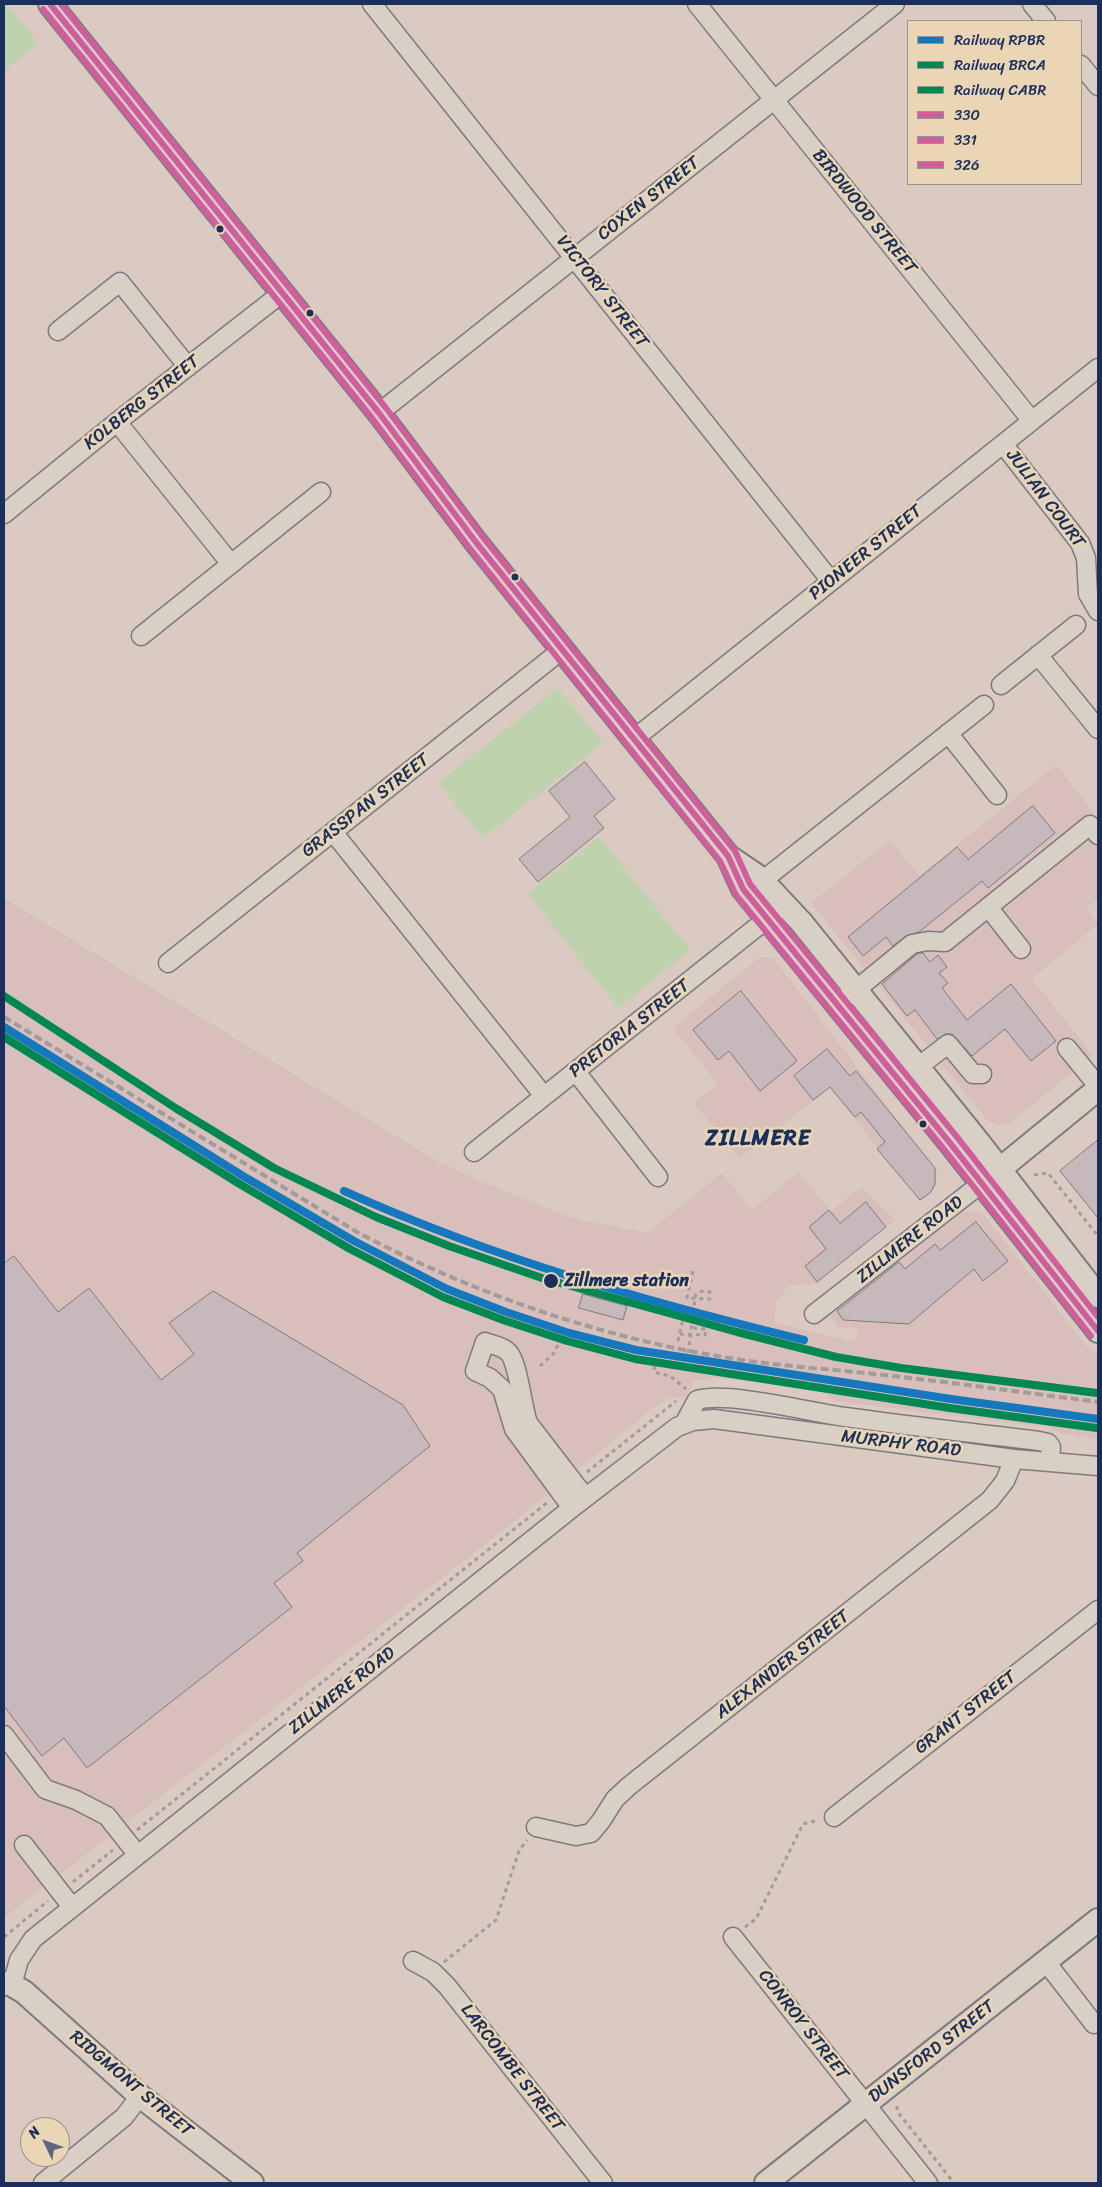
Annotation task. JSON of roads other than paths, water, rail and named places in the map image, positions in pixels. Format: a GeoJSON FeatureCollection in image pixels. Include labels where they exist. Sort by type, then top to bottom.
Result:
{"type":"FeatureCollection","features":[{"type":"Feature","properties":{"kind":"main road"},"geometry":{"type":"LineString","coordinates":[[50,4],[379,413],[475,540],[728,856],[743,888],[776,912],[856,990],[1000,1169],[1098,1296]]}},
{"type":"Feature","properties":{"kind":"main road"},"geometry":{"type":"LineString","coordinates":[[728,856],[762,881],[776,912],[838,1005],[1098,1331]]}},
{"type":"Feature","properties":{"kind":"main road","name":"ZILLMERE ROAD"},"geometry":{"type":"LineString","coordinates":[[982,1184],[1098,1088]]}},
{"type":"Feature","properties":{"kind":"main road","name":"DUNSFORD STREET"},"geometry":{"type":"LineString","coordinates":[[766,2183],[1098,1920]]}},
{"type":"Feature","properties":{"kind":"main road","name":"RIDGMONT STREET"},"geometry":{"type":"LineString","coordinates":[[8,1984],[24,1992],[140,2096],[252,2183]]}},
{"type":"Feature","properties":{"kind":"street","name":"VICTORY STREET"},"geometry":{"type":"LineString","coordinates":[[372,4],[831,582]]}},
{"type":"Feature","properties":{"kind":"street","name":"BIRDWOOD STREET"},"geometry":{"type":"LineString","coordinates":[[697,4],[1032,421]]}},
{"type":"Feature","properties":{"kind":"street","name":"COXEN STREET"},"geometry":{"type":"LineString","coordinates":[[379,413],[894,4]]}},
{"type":"Feature","properties":{"kind":"street"},"geometry":{"type":"LineString","coordinates":[[1032,4],[1045,20]]}},
{"type":"Feature","properties":{"kind":"street"},"geometry":{"type":"LineString","coordinates":[[1082,65],[1098,86]]}},
{"type":"Feature","properties":{"kind":"street"},"geometry":{"type":"LineString","coordinates":[[58,331],[120,282],[188,367]]}},
{"type":"Feature","properties":{"kind":"street","name":"KOLBERG STREET"},"geometry":{"type":"LineString","coordinates":[[6,506],[282,293]]}},
{"type":"Feature","properties":{"kind":"street","name":"PIONEER STREET"},"geometry":{"type":"LineString","coordinates":[[634,738],[1098,368]]}},
{"type":"Feature","properties":{"kind":"street"},"geometry":{"type":"LineString","coordinates":[[117,422],[232,564]]}},
{"type":"Feature","properties":{"kind":"street","name":"JULIAN COURT"},"geometry":{"type":"LineString","coordinates":[[1003,444],[1080,542],[1086,558],[1088,594],[1098,611]]}},
{"type":"Feature","properties":{"kind":"street"},"geometry":{"type":"LineString","coordinates":[[141,636],[321,492]]}},
{"type":"Feature","properties":{"kind":"street"},"geometry":{"type":"LineString","coordinates":[[1001,685],[1076,624]]}},
{"type":"Feature","properties":{"kind":"street","name":"GRASSPAN STREET"},"geometry":{"type":"LineString","coordinates":[[168,963],[564,650]]}},
{"type":"Feature","properties":{"kind":"street"},"geometry":{"type":"LineString","coordinates":[[1038,655],[1098,729]]}},
{"type":"Feature","properties":{"kind":"street"},"geometry":{"type":"LineString","coordinates":[[762,881],[984,704]]}},
{"type":"Feature","properties":{"kind":"street"},"geometry":{"type":"LineString","coordinates":[[948,733],[997,795]]}},
{"type":"Feature","properties":{"kind":"street"},"geometry":{"type":"LineString","coordinates":[[838,1005],[912,944],[928,941],[945,942],[1090,826],[1098,835]]}},
{"type":"Feature","properties":{"kind":"street"},"geometry":{"type":"LineString","coordinates":[[333,832],[544,1096]]}},
{"type":"Feature","properties":{"kind":"street"},"geometry":{"type":"LineString","coordinates":[[988,907],[1021,948]]}},
{"type":"Feature","properties":{"kind":"street","name":"PRETORIA STREET"},"geometry":{"type":"LineString","coordinates":[[474,1152],[776,912]]}},
{"type":"Feature","properties":{"kind":"street"},"geometry":{"type":"LineString","coordinates":[[918,1067],[948,1044],[973,1074],[982,1074]]}},
{"type":"Feature","properties":{"kind":"street"},"geometry":{"type":"LineString","coordinates":[[1067,1048],[1098,1088]]}},
{"type":"Feature","properties":{"kind":"street"},"geometry":{"type":"LineString","coordinates":[[576,1072],[658,1176]]}},
{"type":"Feature","properties":{"kind":"street","name":"ZILLMERE ROAD"},"geometry":{"type":"LineString","coordinates":[[814,1314],[982,1184]]}},
{"type":"Feature","properties":{"kind":"street"},"geometry":{"type":"LineString","coordinates":[[567,1488],[514,1429],[502,1389],[490,1378],[475,1371],[485,1342],[504,1349],[514,1360],[523,1410],[528,1423],[578,1503]]}},
{"type":"Feature","properties":{"kind":"street"},"geometry":{"type":"LineString","coordinates":[[684,1424],[697,1400],[705,1398],[735,1399],[844,1417],[1039,1441],[1048,1443],[1051,1448],[1050,1462]]}},
{"type":"Feature","properties":{"kind":"street"},"geometry":{"type":"LineString","coordinates":[[720,1399],[726,1421]]}},
{"type":"Feature","properties":{"kind":"street","name":"ZILLMERE ROAD"},"geometry":{"type":"LineString","coordinates":[[8,1984],[27,1946],[137,1854],[671,1430],[684,1424],[704,1420]]}},
{"type":"Feature","properties":{"kind":"street","name":"MURPHY ROAD"},"geometry":{"type":"LineString","coordinates":[[704,1420],[726,1421],[1014,1459],[1098,1466]]}},
{"type":"Feature","properties":{"kind":"street","name":"ALEXANDER STREET"},"geometry":{"type":"LineString","coordinates":[[536,1827],[576,1836],[591,1833],[622,1792],[990,1500],[1005,1481],[1014,1459]]}},
{"type":"Feature","properties":{"kind":"street","name":"GRANT STREET"},"geometry":{"type":"LineString","coordinates":[[834,1817],[1098,1610]]}},
{"type":"Feature","properties":{"kind":"street"},"geometry":{"type":"LineString","coordinates":[[4,1736],[44,1789],[76,1800],[107,1816],[137,1854]]}},
{"type":"Feature","properties":{"kind":"street"},"geometry":{"type":"LineString","coordinates":[[24,1845],[72,1907]]}},
{"type":"Feature","properties":{"kind":"street","name":"CONROY STREET"},"geometry":{"type":"LineString","coordinates":[[733,1936],[928,2183]]}},
{"type":"Feature","properties":{"kind":"street","name":"LARCOMBE STREET"},"geometry":{"type":"LineString","coordinates":[[413,1961],[433,1972],[447,1986],[603,2183]]}},
{"type":"Feature","properties":{"kind":"street"},"geometry":{"type":"LineString","coordinates":[[1046,1962],[1094,2024]]}},
{"type":"Feature","properties":{"kind":"street"},"geometry":{"type":"LineString","coordinates":[[43,2183],[124,2117],[140,2096]]}},
{"type":"Feature","properties":{"kind":"railway"},"geometry":{"type":"LineString","coordinates":[[4,1017],[357,1232],[444,1274],[534,1309],[628,1337],[723,1357],[911,1378],[1098,1402]]}},
{"type":"Feature","properties":{"kind":"rail line","name":"CABR"},"geometry":{"type":"LineString","coordinates":[[4,996],[177,1109],[274,1168],[376,1217],[449,1246],[542,1278],[737,1332],[836,1357],[901,1368],[1097,1393]]}},
{"type":"Feature","properties":{"kind":"rail line","name":"RPBR"},"geometry":{"type":"LineString","coordinates":[[4,1027],[243,1176],[354,1241],[447,1289],[506,1312],[569,1333],[636,1350],[951,1399],[1098,1419]]}},
{"type":"Feature","properties":{"kind":"rail line","name":"BRCA"},"geometry":{"type":"LineString","coordinates":[[4,1037],[238,1183],[350,1249],[443,1297],[503,1320],[567,1341],[635,1359],[950,1408],[1097,1428]]}},
{"type":"Feature","properties":{"kind":"rail line","name":"RPBR"},"geometry":{"type":"LineString","coordinates":[[344,1191],[514,1258],[628,1294],[804,1340]]}},
{"type":"Feature","properties":{"kind":"place","name":"Zillmere station"},"geometry":{"type":"Point","coordinates":[551,1281]}},
{"type":"Feature","properties":{"kind":"district","name":"ZILLMERE"},"geometry":{"type":"Point","coordinates":[758,1139]}}]}
